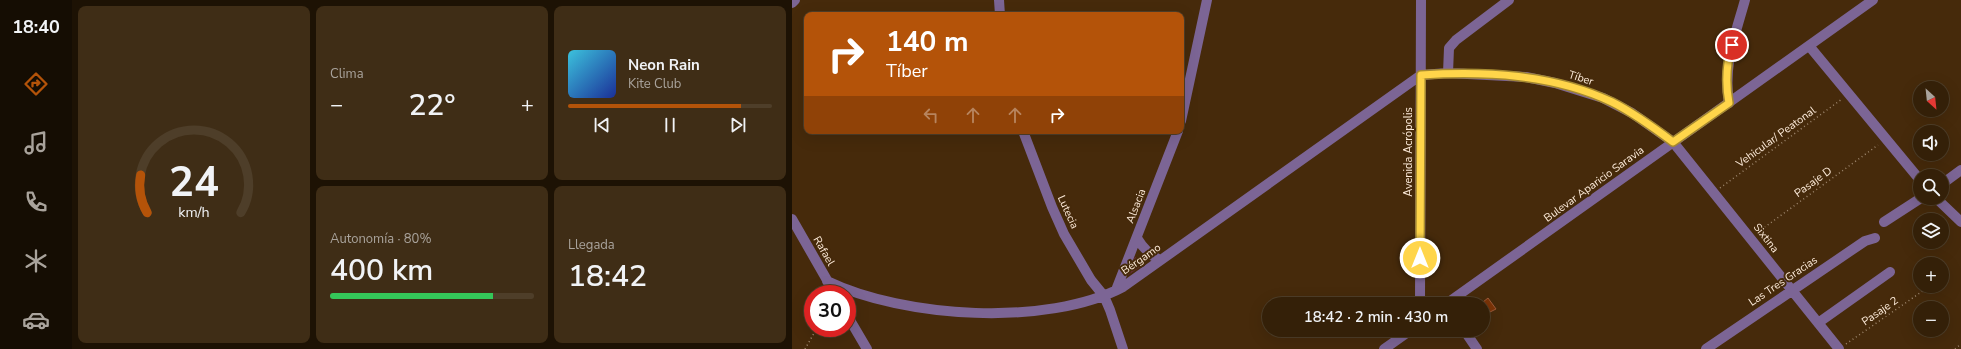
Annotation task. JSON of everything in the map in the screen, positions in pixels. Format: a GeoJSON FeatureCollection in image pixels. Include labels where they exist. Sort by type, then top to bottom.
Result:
{"type":"FeatureCollection","features":[{"type":"Feature","properties":{"kind":"street"},"geometry":{"type":"LineString","coordinates":[[792,3],[795,0]]}},
{"type":"Feature","properties":{"kind":"street"},"geometry":{"type":"LineString","coordinates":[[999,0],[1000,12]]}},
{"type":"Feature","properties":{"kind":"street"},"geometry":{"type":"LineString","coordinates":[[1184,107],[1207,0]]}},
{"type":"Feature","properties":{"kind":"street","name":"Avenida Acrópolis"},"geometry":{"type":"LineString","coordinates":[[1420,297],[1421,0]]}},
{"type":"Feature","properties":{"kind":"street"},"geometry":{"type":"LineString","coordinates":[[1448,73],[1449,48],[1456,40],[1510,0]]}},
{"type":"Feature","properties":{"kind":"street"},"geometry":{"type":"LineString","coordinates":[[1729,103],[1726,84],[1728,60],[1745,0]]}},
{"type":"Feature","properties":{"kind":"street","name":"Bulevar Aparicio Saravia"},"geometry":{"type":"LineString","coordinates":[[1456,297],[1873,0]]}},
{"type":"Feature","properties":{"kind":"street"},"geometry":{"type":"LineString","coordinates":[[1810,46],[1913,172]]}},
{"type":"Feature","properties":{"kind":"street","name":"Tíber"},"geometry":{"type":"LineString","coordinates":[[1421,75],[1448,73],[1526,77],[1554,83],[1613,103],[1632,113],[1673,142]]}},
{"type":"Feature","properties":{"kind":"street","name":"Bérgamo"},"geometry":{"type":"LineString","coordinates":[[828,282],[851,291],[903,305],[962,312],[1049,309],[1104,296],[1116,290],[1160,260],[1421,75]]}},
{"type":"Feature","properties":{"kind":"street","name":"Lutecia"},"geometry":{"type":"LineString","coordinates":[[1025,134],[1052,207],[1064,234],[1091,280],[1104,296]]}},
{"type":"Feature","properties":{"kind":"street","name":"Alsacia"},"geometry":{"type":"LineString","coordinates":[[1116,290],[1177,134]]}},
{"type":"Feature","properties":{"kind":"street","name":"Sixtina"},"geometry":{"type":"LineString","coordinates":[[1673,142],[1818,323],[1843,347]]}},
{"type":"Feature","properties":{"kind":"street"},"geometry":{"type":"LineString","coordinates":[[1949,179],[1961,170]]}},
{"type":"Feature","properties":{"kind":"street"},"geometry":{"type":"LineString","coordinates":[[1884,222],[1913,203]]}},
{"type":"Feature","properties":{"kind":"street"},"geometry":{"type":"LineString","coordinates":[[1943,205],[1961,222]]}},
{"type":"Feature","properties":{"kind":"street","name":"Rafael"},"geometry":{"type":"LineString","coordinates":[[792,219],[830,285]]}},
{"type":"Feature","properties":{"kind":"street"},"geometry":{"type":"LineString","coordinates":[[1137,238],[1143,248],[1152,256],[1160,260]]}},
{"type":"Feature","properties":{"kind":"street","name":"Las Tres Gracias"},"geometry":{"type":"LineString","coordinates":[[1706,349],[1865,241],[1876,238]]}},
{"type":"Feature","properties":{"kind":"street"},"geometry":{"type":"LineString","coordinates":[[1818,323],[1890,272]]}},
{"type":"Feature","properties":{"kind":"street"},"geometry":{"type":"LineString","coordinates":[[1104,296],[1123,349]]}},
{"type":"Feature","properties":{"kind":"street"},"geometry":{"type":"LineString","coordinates":[[856,331],[866,349]]}},
{"type":"Feature","properties":{"kind":"street"},"geometry":{"type":"LineString","coordinates":[[1384,349],[1401,337]]}},
{"type":"Feature","properties":{"kind":"street"},"geometry":{"type":"LineString","coordinates":[[1469,337],[1477,349]]}},
{"type":"Feature","properties":{"kind":"path","name":"Vehicular/ Peatonal"},"geometry":{"type":"LineString","coordinates":[[1714,193],[1848,94]]}},
{"type":"Feature","properties":{"kind":"path","name":"Pasaje D"},"geometry":{"type":"LineString","coordinates":[[1750,238],[1886,139]]}},
{"type":"Feature","properties":{"kind":"path","name":"Pasaje 2"},"geometry":{"type":"LineString","coordinates":[[1843,347],[1920,293]]}},
{"type":"Feature","properties":{"kind":"path"},"geometry":{"type":"LineString","coordinates":[[805,349],[812,337]]}},
{"type":"Feature","properties":{"kind":"path"},"geometry":{"type":"LineString","coordinates":[[1954,349],[1961,344]]}},
{"type":"Feature","properties":{"kind":"shaded area"},"geometry":{"type":"Polygon","coordinates":[[[1135,257],[1143,262],[1143,265],[1128,275],[1127,272],[1135,257]]]}},
{"type":"Feature","properties":{"kind":"building"},"geometry":{"type":"Polygon","coordinates":[[[1490,301],[1496,309],[1490,312],[1490,301]]]}},
{"type":"Feature","properties":{"kind":"route"},"geometry":{"type":"LineString","coordinates":[[1420,258],[1421,75],[1448,73],[1526,77],[1554,83],[1603,98],[1648,123],[1673,142],[1729,103],[1726,84],[1728,60],[1732,45]]}}]}
